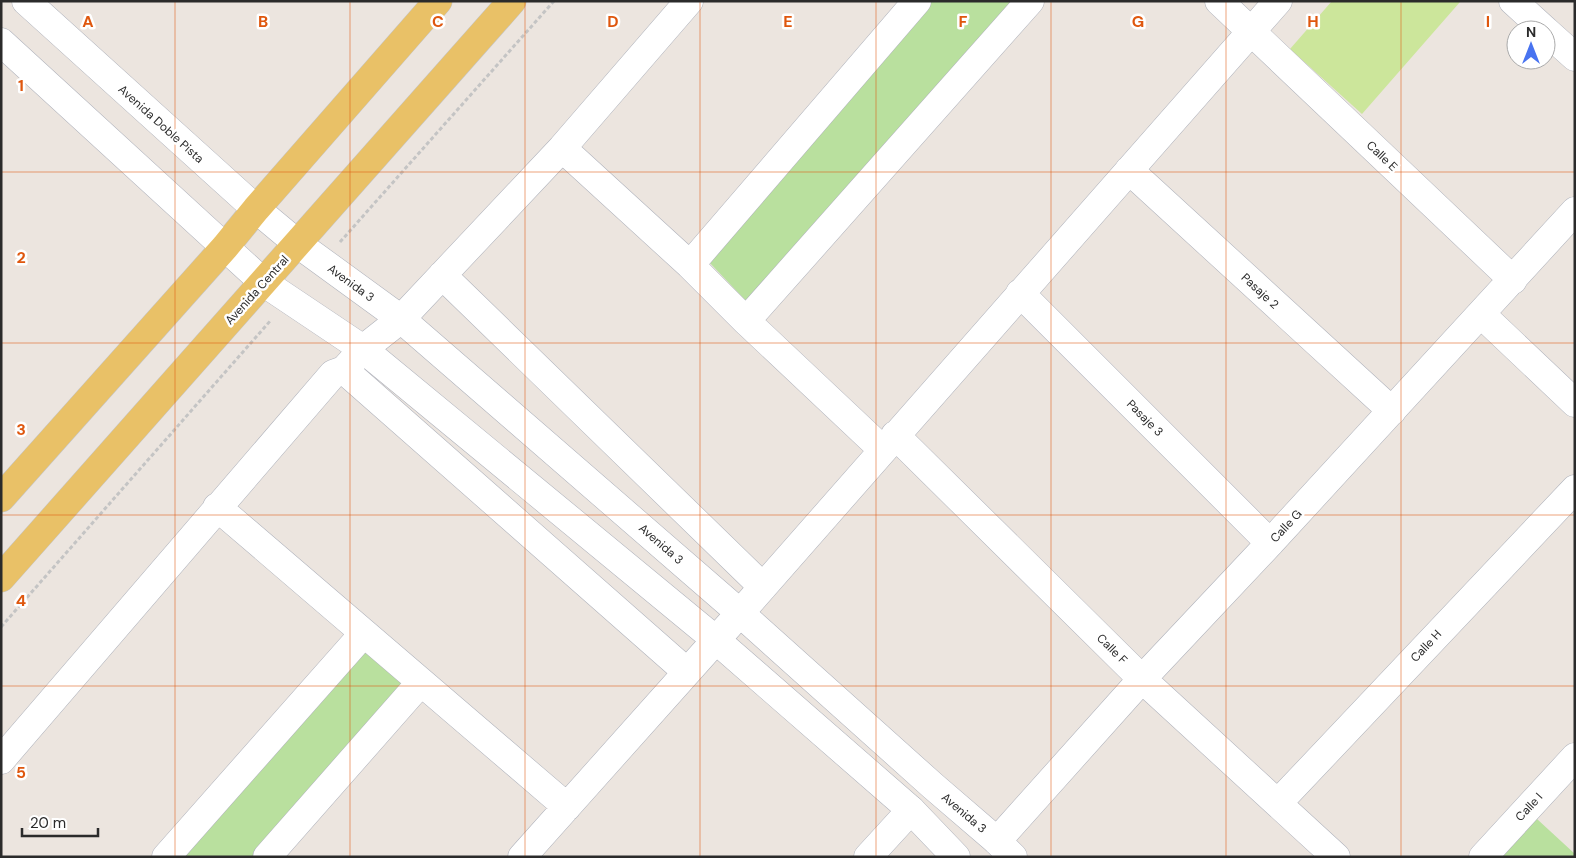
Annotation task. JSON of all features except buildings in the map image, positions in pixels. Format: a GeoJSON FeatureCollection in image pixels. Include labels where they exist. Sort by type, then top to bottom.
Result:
{"type":"FeatureCollection","features":[{"type":"Feature","properties":{"kind":"main road"},"geometry":{"type":"LineString","coordinates":[[1,498],[225,247],[256,208],[438,1]]}},
{"type":"Feature","properties":{"kind":"main road","name":"Avenida Central"},"geometry":{"type":"LineString","coordinates":[[1,578],[512,1]]}},
{"type":"Feature","properties":{"kind":"street","name":"Avenida Doble Pista"},"geometry":{"type":"LineString","coordinates":[[26,1],[298,244]]}},
{"type":"Feature","properties":{"kind":"street"},"geometry":{"type":"LineString","coordinates":[[1,760],[333,374],[344,370],[363,350],[401,319],[562,148],[689,1]]}},
{"type":"Feature","properties":{"kind":"street"},"geometry":{"type":"LineString","coordinates":[[690,265],[917,1]]}},
{"type":"Feature","properties":{"kind":"street"},"geometry":{"type":"LineString","coordinates":[[746,321],[1030,1]]}},
{"type":"Feature","properties":{"kind":"street","name":"Calle E"},"geometry":{"type":"LineString","coordinates":[[1218,1],[1513,280]]}},
{"type":"Feature","properties":{"kind":"street"},"geometry":{"type":"LineString","coordinates":[[522,857],[763,587],[1278,1]]}},
{"type":"Feature","properties":{"kind":"street"},"geometry":{"type":"LineString","coordinates":[[1513,1],[1533,20]]}},
{"type":"Feature","properties":{"kind":"street"},"geometry":{"type":"LineString","coordinates":[[1556,41],[1575,57]]}},
{"type":"Feature","properties":{"kind":"street"},"geometry":{"type":"LineString","coordinates":[[1,42],[263,282],[363,350],[716,640],[911,810],[956,857]]}},
{"type":"Feature","properties":{"kind":"street","name":"Calle F"},"geometry":{"type":"LineString","coordinates":[[562,148],[690,265],[746,321],[889,443],[1336,857]]}},
{"type":"Feature","properties":{"kind":"street","name":"Pasaje 2"},"geometry":{"type":"LineString","coordinates":[[1129,170],[1392,411]]}},
{"type":"Feature","properties":{"kind":"street","name":"Calle G"},"geometry":{"type":"LineString","coordinates":[[1005,849],[1142,679],[1270,543],[1575,211]]}},
{"type":"Feature","properties":{"kind":"street","name":"Avenida 3"},"geometry":{"type":"LineString","coordinates":[[298,244],[401,319],[740,613],[1005,849]]}},
{"type":"Feature","properties":{"kind":"street"},"geometry":{"type":"LineString","coordinates":[[442,275],[763,587]]}},
{"type":"Feature","properties":{"kind":"street","name":"Pasaje 3"},"geometry":{"type":"LineString","coordinates":[[1020,293],[1270,543]]}},
{"type":"Feature","properties":{"kind":"street"},"geometry":{"type":"LineString","coordinates":[[1481,314],[1575,403]]}},
{"type":"Feature","properties":{"kind":"street"},"geometry":{"type":"LineString","coordinates":[[344,370],[687,672]]}},
{"type":"Feature","properties":{"kind":"street","name":"Calle H"},"geometry":{"type":"LineString","coordinates":[[1278,803],[1575,489]]}},
{"type":"Feature","properties":{"kind":"street"},"geometry":{"type":"LineString","coordinates":[[217,507],[567,807]]}},
{"type":"Feature","properties":{"kind":"street"},"geometry":{"type":"LineString","coordinates":[[166,857],[364,633]]}},
{"type":"Feature","properties":{"kind":"street"},"geometry":{"type":"LineString","coordinates":[[267,857],[421,682]]}},
{"type":"Feature","properties":{"kind":"street","name":"Calle I"},"geometry":{"type":"LineString","coordinates":[[1483,857],[1575,757]]}},
{"type":"Feature","properties":{"kind":"street"},"geometry":{"type":"LineString","coordinates":[[868,857],[911,810]]}},
{"type":"Feature","properties":{"kind":"green space"},"geometry":{"type":"Polygon","coordinates":[[[929,1],[1019,1],[749,304],[709,262],[929,1]]]}},
{"type":"Feature","properties":{"kind":"green space"},"geometry":{"type":"Polygon","coordinates":[[[1332,1],[1460,2],[1362,114],[1290,49],[1332,1]]]}},
{"type":"Feature","properties":{"kind":"green space"},"geometry":{"type":"Polygon","coordinates":[[[365,649],[411,683],[260,857],[177,857],[365,649]]]}},
{"type":"Feature","properties":{"kind":"green space"},"geometry":{"type":"Polygon","coordinates":[[[1537,819],[1575,854],[1575,857],[1501,857],[1537,819]]]}}]}
